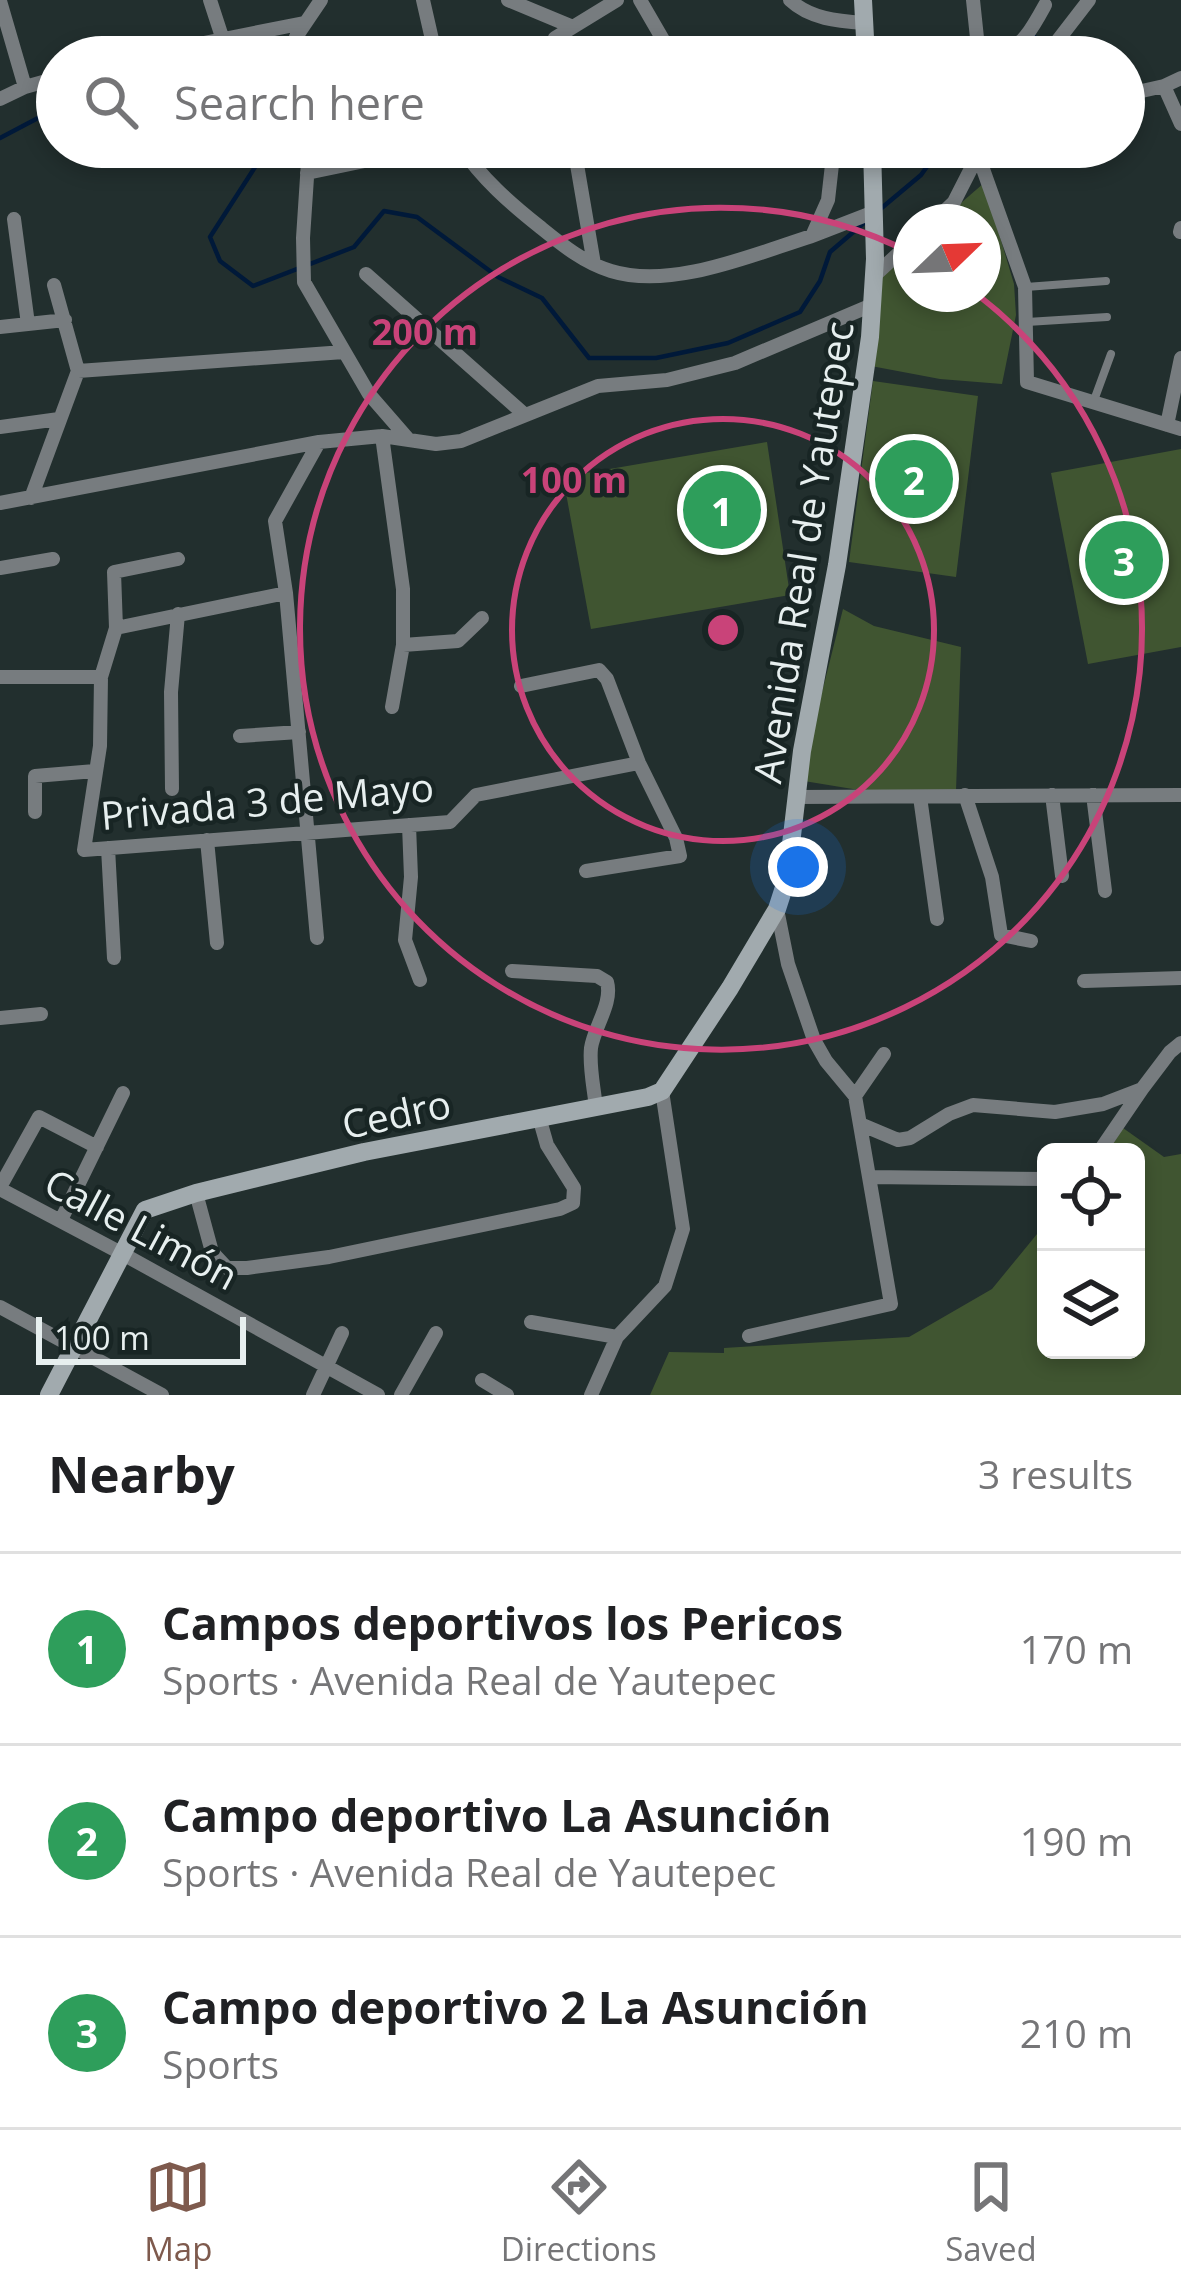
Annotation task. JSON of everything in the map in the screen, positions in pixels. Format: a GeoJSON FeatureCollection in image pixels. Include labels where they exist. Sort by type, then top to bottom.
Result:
{"type":"FeatureCollection","features":[{"type":"Feature","properties":{"kind":"street"},"geometry":{"type":"LineString","coordinates":[[210,0],[222,36]]}},
{"type":"Feature","properties":{"kind":"street"},"geometry":{"type":"LineString","coordinates":[[297,36],[321,0]]}},
{"type":"Feature","properties":{"kind":"street"},"geometry":{"type":"LineString","coordinates":[[423,0],[431,36]]}},
{"type":"Feature","properties":{"kind":"street"},"geometry":{"type":"LineString","coordinates":[[508,0],[573,27]]}},
{"type":"Feature","properties":{"kind":"street"},"geometry":{"type":"LineString","coordinates":[[558,36],[617,0]]}},
{"type":"Feature","properties":{"kind":"street"},"geometry":{"type":"LineString","coordinates":[[640,0],[661,36]]}},
{"type":"Feature","properties":{"kind":"street"},"geometry":{"type":"LineString","coordinates":[[790,0],[800,10],[834,21],[865,23]]}},
{"type":"Feature","properties":{"kind":"street"},"geometry":{"type":"LineString","coordinates":[[863,0],[865,36]]}},
{"type":"Feature","properties":{"kind":"street"},"geometry":{"type":"LineString","coordinates":[[973,0],[977,36]]}},
{"type":"Feature","properties":{"kind":"street"},"geometry":{"type":"LineString","coordinates":[[1061,36],[1089,0]]}},
{"type":"Feature","properties":{"kind":"street"},"geometry":{"type":"LineString","coordinates":[[0,1],[25,87]]}},
{"type":"Feature","properties":{"kind":"street"},"geometry":{"type":"LineString","coordinates":[[1027,36],[1045,5]]}},
{"type":"Feature","properties":{"kind":"street"},"geometry":{"type":"LineString","coordinates":[[242,36],[304,23]]}},
{"type":"Feature","properties":{"kind":"street"},"geometry":{"type":"LineString","coordinates":[[1145,90],[1181,78]]}},
{"type":"Feature","properties":{"kind":"street"},"geometry":{"type":"LineString","coordinates":[[0,99],[36,84]]}},
{"type":"Feature","properties":{"kind":"street"},"geometry":{"type":"LineString","coordinates":[[1164,86],[1181,124]]}},
{"type":"Feature","properties":{"kind":"street"},"geometry":{"type":"LineString","coordinates":[[307,168],[304,282],[369,394],[409,440]]}},
{"type":"Feature","properties":{"kind":"street"},"geometry":{"type":"LineString","coordinates":[[307,173],[331,168]]}},
{"type":"Feature","properties":{"kind":"street"},"geometry":{"type":"LineString","coordinates":[[476,168],[567,248],[615,273],[671,277],[743,259],[874,213]]}},
{"type":"Feature","properties":{"kind":"street"},"geometry":{"type":"LineString","coordinates":[[578,168],[594,264]]}},
{"type":"Feature","properties":{"kind":"street"},"geometry":{"type":"LineString","coordinates":[[812,236],[828,200],[832,168]]}},
{"type":"Feature","properties":{"kind":"street","name":"Avenida Real de Yautepec"},"geometry":{"type":"LineString","coordinates":[[662,1091],[777,909],[787,878],[802,752],[837,566],[872,305],[873,168]]}},
{"type":"Feature","properties":{"kind":"street"},"geometry":{"type":"LineString","coordinates":[[952,204],[971,168]]}},
{"type":"Feature","properties":{"kind":"street"},"geometry":{"type":"LineString","coordinates":[[986,168],[1025,287],[1027,382],[1174,427],[1181,358]]}},
{"type":"Feature","properties":{"kind":"street"},"geometry":{"type":"LineString","coordinates":[[14,219],[28,324]]}},
{"type":"Feature","properties":{"kind":"street"},"geometry":{"type":"LineString","coordinates":[[875,267],[893,254]]}},
{"type":"Feature","properties":{"kind":"street"},"geometry":{"type":"LineString","coordinates":[[366,274],[524,414]]}},
{"type":"Feature","properties":{"kind":"street"},"geometry":{"type":"LineString","coordinates":[[31,498],[78,371],[54,286]]}},
{"type":"Feature","properties":{"kind":"street"},"geometry":{"type":"LineString","coordinates":[[0,503],[319,442],[382,436],[436,444],[461,441],[598,386],[668,380],[735,363],[872,305]]}},
{"type":"Feature","properties":{"kind":"street"},"geometry":{"type":"LineString","coordinates":[[0,327],[65,320]]}},
{"type":"Feature","properties":{"kind":"street"},"geometry":{"type":"LineString","coordinates":[[78,371],[344,352]]}},
{"type":"Feature","properties":{"kind":"street"},"geometry":{"type":"LineString","coordinates":[[0,427],[59,419]]}},
{"type":"Feature","properties":{"kind":"street"},"geometry":{"type":"LineString","coordinates":[[382,436],[403,589],[403,645],[392,707]]}},
{"type":"Feature","properties":{"kind":"street"},"geometry":{"type":"LineString","coordinates":[[317,938],[286,593],[275,520],[319,442]]}},
{"type":"Feature","properties":{"kind":"street"},"geometry":{"type":"LineString","coordinates":[[0,568],[53,559]]}},
{"type":"Feature","properties":{"kind":"street"},"geometry":{"type":"LineString","coordinates":[[35,812],[35,776],[95,770],[101,677],[116,628],[114,572],[178,559]]}},
{"type":"Feature","properties":{"kind":"street"},"geometry":{"type":"LineString","coordinates":[[116,628],[286,593]]}},
{"type":"Feature","properties":{"kind":"street"},"geometry":{"type":"LineString","coordinates":[[172,789],[171,692],[178,614]]}},
{"type":"Feature","properties":{"kind":"street"},"geometry":{"type":"LineString","coordinates":[[403,645],[458,640],[482,618]]}},
{"type":"Feature","properties":{"kind":"street"},"geometry":{"type":"LineString","coordinates":[[520,686],[599,670],[676,838],[680,856],[586,871]]}},
{"type":"Feature","properties":{"kind":"street"},"geometry":{"type":"LineString","coordinates":[[0,677],[101,677]]}},
{"type":"Feature","properties":{"kind":"street"},"geometry":{"type":"LineString","coordinates":[[240,736],[299,732]]}},
{"type":"Feature","properties":{"kind":"street","name":"Privada 3 de Mayo"},"geometry":{"type":"LineString","coordinates":[[95,770],[84,850],[450,822],[476,795],[639,763]]}},
{"type":"Feature","properties":{"kind":"street"},"geometry":{"type":"LineString","coordinates":[[965,795],[992,877],[1001,935],[1031,940]]}},
{"type":"Feature","properties":{"kind":"street"},"geometry":{"type":"LineString","coordinates":[[1052,795],[1062,876]]}},
{"type":"Feature","properties":{"kind":"street"},"geometry":{"type":"LineString","coordinates":[[1093,795],[1105,891]]}},
{"type":"Feature","properties":{"kind":"street"},"geometry":{"type":"LineString","coordinates":[[797,797],[1181,795]]}},
{"type":"Feature","properties":{"kind":"street"},"geometry":{"type":"LineString","coordinates":[[920,796],[937,919]]}},
{"type":"Feature","properties":{"kind":"street"},"geometry":{"type":"LineString","coordinates":[[409,825],[411,878],[405,940],[420,980]]}},
{"type":"Feature","properties":{"kind":"street"},"geometry":{"type":"LineString","coordinates":[[207,841],[217,943]]}},
{"type":"Feature","properties":{"kind":"street"},"geometry":{"type":"LineString","coordinates":[[108,848],[114,958]]}},
{"type":"Feature","properties":{"kind":"street"},"geometry":{"type":"LineString","coordinates":[[749,1336],[891,1304],[855,1096],[814,1040],[788,964],[777,909]]}},
{"type":"Feature","properties":{"kind":"street"},"geometry":{"type":"LineString","coordinates":[[512,971],[597,976],[607,982],[610,992],[590,1056],[596,1108]]}},
{"type":"Feature","properties":{"kind":"street"},"geometry":{"type":"LineString","coordinates":[[1084,981],[1181,978]]}},
{"type":"Feature","properties":{"kind":"street"},"geometry":{"type":"LineString","coordinates":[[0,1018],[41,1014]]}},
{"type":"Feature","properties":{"kind":"street"},"geometry":{"type":"LineString","coordinates":[[1105,1143],[1181,1042]]}},
{"type":"Feature","properties":{"kind":"street"},"geometry":{"type":"LineString","coordinates":[[855,1096],[884,1054]]}},
{"type":"Feature","properties":{"kind":"street"},"geometry":{"type":"LineString","coordinates":[[860,1124],[898,1140],[973,1105],[1054,1112],[1103,1104],[1142,1089]]}},
{"type":"Feature","properties":{"kind":"street"},"geometry":{"type":"LineString","coordinates":[[591,1395],[617,1337],[664,1286],[683,1229],[662,1091]]}},
{"type":"Feature","properties":{"kind":"street","name":"Cedro"},"geometry":{"type":"LineString","coordinates":[[122,1253],[145,1210],[196,1193],[364,1152],[630,1102],[662,1091]]}},
{"type":"Feature","properties":{"kind":"street"},"geometry":{"type":"LineString","coordinates":[[61,1220],[122,1093]]}},
{"type":"Feature","properties":{"kind":"street"},"geometry":{"type":"LineString","coordinates":[[0,1188],[39,1117],[97,1147]]}},
{"type":"Feature","properties":{"kind":"street"},"geometry":{"type":"LineString","coordinates":[[196,1193],[212,1252],[226,1268],[329,1258],[560,1209],[573,1203],[574,1188],[547,1145],[539,1118]]}},
{"type":"Feature","properties":{"kind":"street"},"geometry":{"type":"LineString","coordinates":[[869,1177],[1037,1178]]}},
{"type":"Feature","properties":{"kind":"street","name":"Calle Limón"},"geometry":{"type":"LineString","coordinates":[[0,1188],[378,1395]]}},
{"type":"Feature","properties":{"kind":"street"},"geometry":{"type":"LineString","coordinates":[[49,1395],[122,1253]]}},
{"type":"Feature","properties":{"kind":"street"},"geometry":{"type":"LineString","coordinates":[[0,1307],[162,1395]]}},
{"type":"Feature","properties":{"kind":"street"},"geometry":{"type":"LineString","coordinates":[[531,1322],[617,1337]]}},
{"type":"Feature","properties":{"kind":"street"},"geometry":{"type":"LineString","coordinates":[[314,1395],[342,1333]]}},
{"type":"Feature","properties":{"kind":"street"},"geometry":{"type":"LineString","coordinates":[[401,1395],[436,1333]]}},
{"type":"Feature","properties":{"kind":"street"},"geometry":{"type":"LineString","coordinates":[[482,1380],[507,1395]]}},
{"type":"Feature","properties":{"kind":"lane"},"geometry":{"type":"LineString","coordinates":[[1025,287],[1106,281]]}},
{"type":"Feature","properties":{"kind":"lane"},"geometry":{"type":"LineString","coordinates":[[1027,322],[1107,317]]}},
{"type":"Feature","properties":{"kind":"lane"},"geometry":{"type":"LineString","coordinates":[[1093,404],[1112,354]]}},
{"type":"Feature","properties":{"kind":"green space"},"geometry":{"type":"Polygon","coordinates":[[[984,183],[990,204],[960,204],[984,183]]]}},
{"type":"Feature","properties":{"kind":"green space"},"geometry":{"type":"Polygon","coordinates":[[[1001,240],[1014,284],[1016,315],[1002,384],[871,366],[879,276],[893,264],[893,312],[1001,312],[1001,240]]]}},
{"type":"Feature","properties":{"kind":"green space"},"geometry":{"type":"Polygon","coordinates":[[[873,381],[978,396],[956,577],[849,562],[873,381]]]}},
{"type":"Feature","properties":{"kind":"green space"},"geometry":{"type":"Polygon","coordinates":[[[767,442],[790,595],[591,629],[563,477],[767,442]]]}},
{"type":"Feature","properties":{"kind":"green space"},"geometry":{"type":"Polygon","coordinates":[[[1181,449],[1181,647],[1088,664],[1051,473],[1181,449]]]}},
{"type":"Feature","properties":{"kind":"green space"},"geometry":{"type":"Polygon","coordinates":[[[843,609],[874,626],[961,647],[956,791],[877,793],[804,781],[843,609]]]}},
{"type":"Feature","properties":{"kind":"green space"},"geometry":{"type":"Polygon","coordinates":[[[1123,1128],[1144,1143],[1110,1143],[1123,1128]]]}},
{"type":"Feature","properties":{"kind":"green space"},"geometry":{"type":"Polygon","coordinates":[[[1145,1144],[1164,1157],[1181,1154],[1181,1395],[650,1395],[669,1352],[724,1353],[724,1348],[909,1337],[992,1289],[1037,1234],[1037,1359],[1145,1359],[1145,1144]]]}},
{"type":"Feature","properties":{"kind":"waterway"},"geometry":{"type":"LineString","coordinates":[[0,138],[36,119]]}},
{"type":"Feature","properties":{"kind":"waterway"},"geometry":{"type":"LineString","coordinates":[[254,168],[210,237],[220,261],[253,286],[354,247],[384,211],[417,217],[498,277],[542,298],[589,358],[656,358],[728,343],[800,312],[820,281],[830,252],[865,222]]}},
{"type":"Feature","properties":{"kind":"waterway"},"geometry":{"type":"LineString","coordinates":[[878,211],[926,168]]}},
{"type":"Feature","properties":{"kind":"place","name":"Campo deportivo La Asunción"},"geometry":{"type":"Point","coordinates":[914,479]}},
{"type":"Feature","properties":{"kind":"place","name":"Campos deportivos los Pericos"},"geometry":{"type":"Point","coordinates":[722,510]}},
{"type":"Feature","properties":{"kind":"place","name":"Campo deportivo 2 La Asunción"},"geometry":{"type":"Point","coordinates":[1124,560]}}]}
